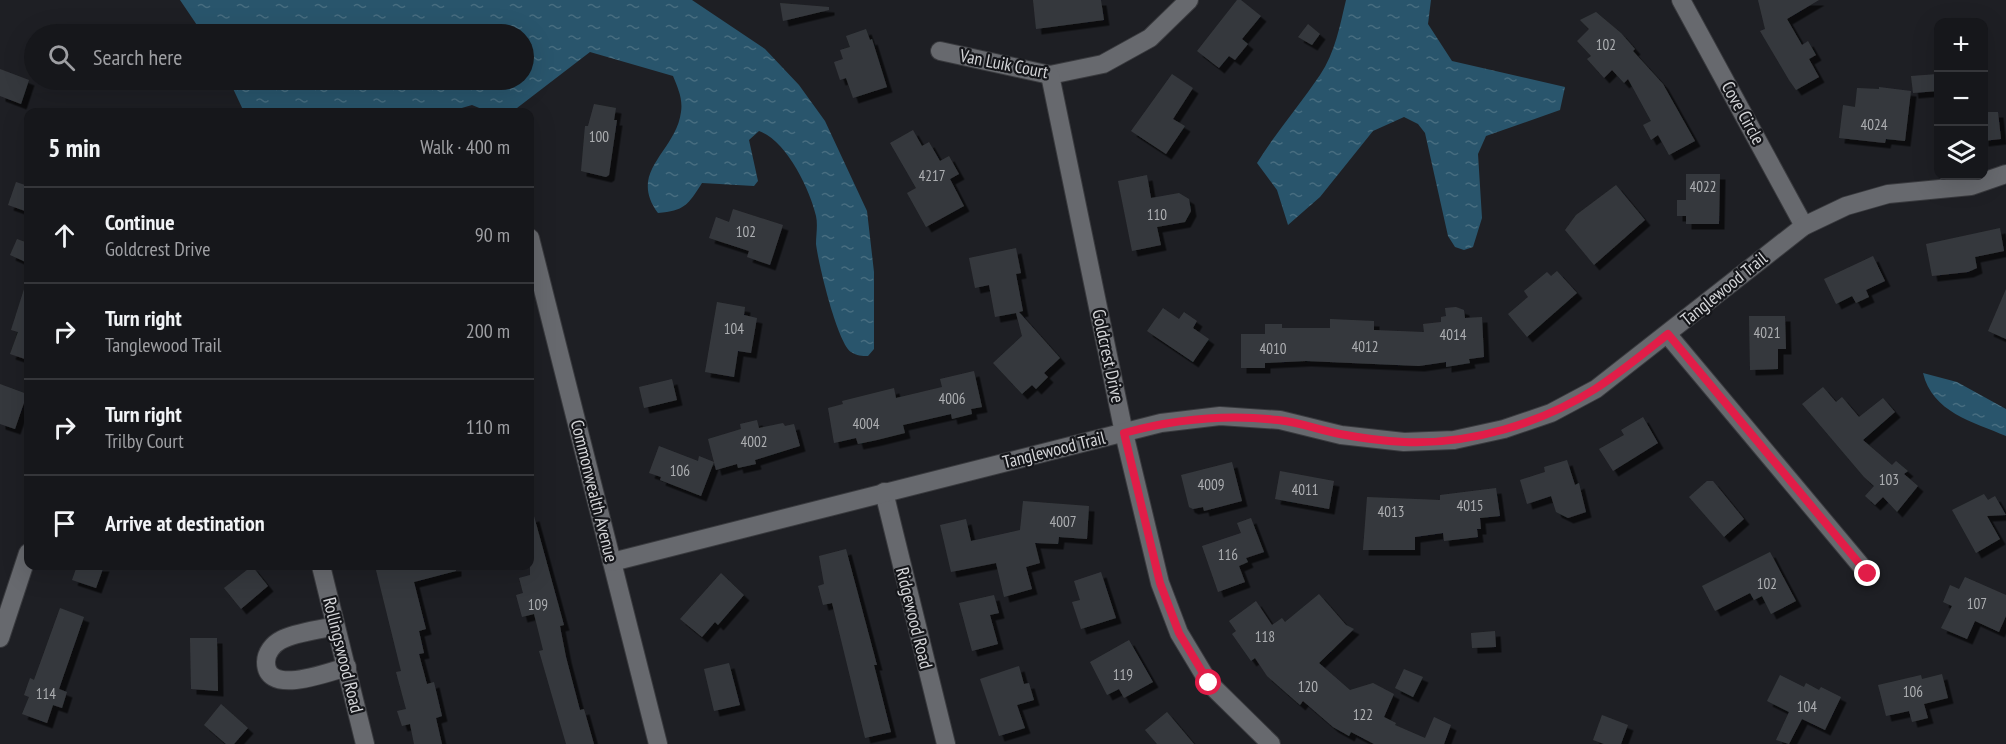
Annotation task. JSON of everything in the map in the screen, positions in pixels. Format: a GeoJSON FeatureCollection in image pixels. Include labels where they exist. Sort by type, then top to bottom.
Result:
{"type":"FeatureCollection","features":[{"type":"Feature","properties":{"kind":"street","name":"Van Luik Court"},"geometry":{"type":"LineString","coordinates":[[940,51],[1050,75],[1103,64],[1150,38],[1189,0]]}},
{"type":"Feature","properties":{"kind":"street","name":"Cove Circle"},"geometry":{"type":"LineString","coordinates":[[1681,0],[1804,226]]}},
{"type":"Feature","properties":{"kind":"street","name":"Goldcrest Drive"},"geometry":{"type":"LineString","coordinates":[[1050,75],[1124,433],[1160,583],[1179,633],[1209,683],[1270,744]]}},
{"type":"Feature","properties":{"kind":"street","name":"Tanglewood Trail"},"geometry":{"type":"LineString","coordinates":[[612,562],[1161,423],[1220,416],[1280,420],[1341,435],[1394,441],[1454,440],[1504,429],[1551,413],[1596,389],[1804,226],[1846,206],[1888,194],[1971,186],[2006,174]]}},
{"type":"Feature","properties":{"kind":"street","name":"Commonwealth Avenue"},"geometry":{"type":"LineString","coordinates":[[534,254],[658,744]]}},
{"type":"Feature","properties":{"kind":"street"},"geometry":{"type":"LineString","coordinates":[[1668,334],[1868,574]]}},
{"type":"Feature","properties":{"kind":"street","name":"Ridgewood Road"},"geometry":{"type":"LineString","coordinates":[[884,492],[946,744]]}},
{"type":"Feature","properties":{"kind":"street"},"geometry":{"type":"LineString","coordinates":[[0,638],[24,565]]}},
{"type":"Feature","properties":{"kind":"street","name":"Rollingswood Road"},"geometry":{"type":"LineString","coordinates":[[322,570],[365,744]]}},
{"type":"Feature","properties":{"kind":"street"},"geometry":{"type":"LineString","coordinates":[[335,626],[282,639],[267,655],[266,664],[276,678],[286,681],[346,667]]}},
{"type":"Feature","properties":{"kind":"water"},"geometry":{"type":"Polygon","coordinates":[[[180,0],[692,0],[765,49],[799,85],[825,121],[867,211],[874,272],[874,349],[868,356],[855,354],[846,345],[840,333],[820,267],[816,244],[817,219],[813,205],[795,167],[769,136],[759,131],[749,140],[758,181],[754,186],[702,183],[684,206],[674,211],[658,213],[650,198],[648,185],[650,173],[671,139],[681,112],[681,98],[673,76],[590,52],[517,108],[479,108],[472,105],[462,108],[242,108],[234,90],[534,90],[534,24],[196,24],[180,0]]]}},
{"type":"Feature","properties":{"kind":"water"},"geometry":{"type":"Polygon","coordinates":[[[1346,0],[1431,0],[1428,24],[1452,61],[1565,87],[1560,110],[1486,136],[1478,154],[1482,218],[1473,247],[1464,250],[1455,247],[1448,236],[1425,133],[1418,124],[1404,117],[1373,131],[1320,197],[1288,225],[1277,190],[1257,163],[1330,58],[1346,0]]]}},
{"type":"Feature","properties":{"kind":"water"},"geometry":{"type":"Polygon","coordinates":[[[1923,373],[1957,382],[2006,409],[2006,436],[1955,414],[1935,397],[1923,373]]]}},
{"type":"Feature","properties":{"kind":"building"},"geometry":{"type":"Polygon","coordinates":[[[1033,0],[1101,0],[1104,20],[1036,29],[1033,0]]]}},
{"type":"Feature","properties":{"kind":"building"},"geometry":{"type":"Polygon","coordinates":[[[1237,0],[1241,0],[1261,16],[1242,39],[1248,44],[1235,60],[1229,56],[1219,68],[1197,51],[1237,0]]]}},
{"type":"Feature","properties":{"kind":"building"},"geometry":{"type":"Polygon","coordinates":[[[1758,0],[1819,0],[1787,19],[1802,45],[1808,41],[1816,55],[1809,59],[1819,77],[1796,90],[1760,31],[1765,29],[1758,0]]]}},
{"type":"Feature","properties":{"kind":"building"},"geometry":{"type":"Polygon","coordinates":[[[780,3],[829,7],[829,10],[783,21],[780,3]]]}},
{"type":"Feature","properties":{"kind":"building"},"geometry":{"type":"Polygon","coordinates":[[[1596,12],[1621,33],[1635,49],[1633,51],[1663,84],[1695,141],[1669,155],[1658,135],[1651,140],[1643,125],[1651,121],[1628,79],[1624,83],[1612,70],[1604,78],[1587,59],[1591,56],[1577,41],[1589,29],[1580,20],[1596,12]]]}},
{"type":"Feature","properties":{"kind":"building"},"geometry":{"type":"Polygon","coordinates":[[[1308,24],[1320,34],[1312,45],[1298,37],[1308,24]]]}},
{"type":"Feature","properties":{"kind":"building"},"geometry":{"type":"Polygon","coordinates":[[[866,29],[870,40],[872,39],[887,87],[853,98],[846,78],[840,80],[834,62],[843,59],[840,50],[850,47],[846,36],[866,29]]]}},
{"type":"Feature","properties":{"kind":"building"},"geometry":{"type":"Polygon","coordinates":[[[0,69],[24,78],[26,90],[21,104],[0,96],[0,69]]]}},
{"type":"Feature","properties":{"kind":"building"},"geometry":{"type":"Polygon","coordinates":[[[1172,74],[1193,88],[1173,119],[1185,126],[1166,154],[1131,131],[1172,74]]]}},
{"type":"Feature","properties":{"kind":"building"},"geometry":{"type":"Polygon","coordinates":[[[1934,74],[1934,91],[1913,93],[1911,76],[1934,74]]]}},
{"type":"Feature","properties":{"kind":"building"},"geometry":{"type":"Polygon","coordinates":[[[1879,87],[1911,91],[1905,141],[1886,139],[1885,143],[1839,138],[1843,105],[1855,107],[1857,88],[1879,89],[1879,87]]]}},
{"type":"Feature","properties":{"kind":"building"},"geometry":{"type":"Polygon","coordinates":[[[594,104],[616,108],[614,120],[617,120],[609,175],[606,177],[581,171],[585,126],[588,126],[594,104]]]}},
{"type":"Feature","properties":{"kind":"building"},"geometry":{"type":"Polygon","coordinates":[[[1988,112],[1998,112],[2001,139],[1988,140],[1988,112]]]}},
{"type":"Feature","properties":{"kind":"building"},"geometry":{"type":"Polygon","coordinates":[[[913,130],[922,146],[929,142],[940,161],[949,156],[959,174],[950,179],[964,206],[926,227],[907,193],[916,188],[890,143],[913,130]]]}},
{"type":"Feature","properties":{"kind":"building"},"geometry":{"type":"Polygon","coordinates":[[[1686,174],[1720,174],[1719,224],[1686,224],[1686,216],[1677,216],[1677,200],[1686,200],[1686,174]]]}},
{"type":"Feature","properties":{"kind":"building"},"geometry":{"type":"Polygon","coordinates":[[[1147,175],[1151,198],[1179,193],[1189,199],[1191,211],[1185,222],[1157,227],[1161,245],[1132,251],[1118,181],[1147,175]]]}},
{"type":"Feature","properties":{"kind":"building"},"geometry":{"type":"Polygon","coordinates":[[[16,182],[24,185],[24,211],[8,205],[16,182]]]}},
{"type":"Feature","properties":{"kind":"building"},"geometry":{"type":"Polygon","coordinates":[[[1616,185],[1645,220],[1594,265],[1565,230],[1576,215],[1616,185]]]}},
{"type":"Feature","properties":{"kind":"building"},"geometry":{"type":"Polygon","coordinates":[[[733,209],[783,225],[770,265],[747,257],[749,251],[709,238],[716,217],[729,222],[733,209]]]}},
{"type":"Feature","properties":{"kind":"building"},"geometry":{"type":"Polygon","coordinates":[[[2000,228],[2004,251],[1975,257],[1977,268],[1968,272],[1932,276],[1926,244],[2000,228]]]}},
{"type":"Feature","properties":{"kind":"building"},"geometry":{"type":"Polygon","coordinates":[[[17,239],[24,242],[24,261],[10,255],[17,239]]]}},
{"type":"Feature","properties":{"kind":"building"},"geometry":{"type":"Polygon","coordinates":[[[1016,248],[1021,273],[1016,274],[1023,311],[1019,312],[1060,358],[1044,373],[1048,377],[1036,389],[1032,385],[1022,394],[993,363],[1022,336],[1016,313],[995,317],[989,285],[975,288],[969,258],[1016,248]]]}},
{"type":"Feature","properties":{"kind":"building"},"geometry":{"type":"Polygon","coordinates":[[[1873,256],[1885,281],[1866,290],[1869,297],[1856,303],[1852,296],[1836,304],[1824,279],[1873,256]]]}},
{"type":"Feature","properties":{"kind":"building"},"geometry":{"type":"Polygon","coordinates":[[[1557,271],[1577,293],[1527,337],[1508,314],[1528,297],[1524,291],[1547,272],[1551,276],[1557,271]]]}},
{"type":"Feature","properties":{"kind":"building"},"geometry":{"type":"Polygon","coordinates":[[[24,289],[24,359],[10,354],[18,332],[11,330],[24,289]]]}},
{"type":"Feature","properties":{"kind":"building"},"geometry":{"type":"Polygon","coordinates":[[[2006,289],[2006,339],[1988,331],[2006,289]]]}},
{"type":"Feature","properties":{"kind":"building"},"geometry":{"type":"Polygon","coordinates":[[[717,302],[745,307],[744,315],[757,318],[751,353],[738,351],[734,377],[705,372],[717,302]]]}},
{"type":"Feature","properties":{"kind":"building"},"geometry":{"type":"Polygon","coordinates":[[[1456,307],[1464,310],[1465,318],[1482,317],[1484,357],[1469,359],[1470,363],[1446,367],[1446,362],[1419,366],[1306,361],[1265,363],[1265,368],[1241,368],[1241,334],[1265,334],[1265,324],[1282,324],[1282,328],[1330,328],[1330,319],[1374,321],[1374,330],[1424,332],[1423,324],[1441,322],[1441,317],[1446,316],[1445,308],[1456,307]]]}},
{"type":"Feature","properties":{"kind":"building"},"geometry":{"type":"Polygon","coordinates":[[[1163,308],[1179,319],[1184,312],[1197,321],[1193,328],[1209,339],[1193,362],[1147,331],[1163,308]]]}},
{"type":"Feature","properties":{"kind":"building"},"geometry":{"type":"Polygon","coordinates":[[[1749,316],[1785,316],[1786,349],[1778,349],[1778,369],[1750,370],[1749,316]]]}},
{"type":"Feature","properties":{"kind":"building"},"geometry":{"type":"Polygon","coordinates":[[[974,371],[982,407],[971,409],[972,414],[952,419],[951,414],[903,425],[905,433],[858,444],[856,438],[834,443],[828,408],[843,404],[842,401],[894,388],[896,398],[942,387],[940,379],[974,371]]]}},
{"type":"Feature","properties":{"kind":"building"},"geometry":{"type":"Polygon","coordinates":[[[672,379],[677,400],[644,408],[639,387],[672,379]]]}},
{"type":"Feature","properties":{"kind":"building"},"geometry":{"type":"Polygon","coordinates":[[[0,384],[24,393],[24,403],[15,429],[0,424],[0,384]]]}},
{"type":"Feature","properties":{"kind":"building"},"geometry":{"type":"Polygon","coordinates":[[[1823,387],[1836,402],[1842,397],[1859,417],[1883,398],[1895,412],[1863,440],[1892,465],[1896,461],[1908,471],[1904,474],[1918,486],[1897,512],[1883,497],[1875,505],[1865,496],[1874,486],[1802,404],[1823,387]]]}},
{"type":"Feature","properties":{"kind":"building"},"geometry":{"type":"Polygon","coordinates":[[[1643,417],[1658,443],[1613,471],[1599,449],[1624,435],[1621,430],[1643,417]]]}},
{"type":"Feature","properties":{"kind":"building"},"geometry":{"type":"Polygon","coordinates":[[[757,420],[759,428],[783,423],[785,426],[794,424],[800,446],[755,460],[756,464],[738,468],[737,464],[716,470],[708,439],[741,429],[740,424],[757,420]]]}},
{"type":"Feature","properties":{"kind":"building"},"geometry":{"type":"Polygon","coordinates":[[[659,446],[698,461],[699,456],[714,462],[701,496],[660,480],[661,477],[649,473],[659,446]]]}},
{"type":"Feature","properties":{"kind":"building"},"geometry":{"type":"Polygon","coordinates":[[[1567,460],[1575,485],[1579,483],[1586,512],[1568,518],[1556,512],[1551,496],[1527,504],[1520,480],[1545,472],[1544,467],[1567,460]]]}},
{"type":"Feature","properties":{"kind":"building"},"geometry":{"type":"Polygon","coordinates":[[[1232,462],[1242,501],[1204,511],[1203,507],[1193,509],[1189,507],[1181,475],[1232,462]]]}},
{"type":"Feature","properties":{"kind":"building"},"geometry":{"type":"Polygon","coordinates":[[[1280,471],[1334,481],[1329,509],[1275,499],[1280,471]]]}},
{"type":"Feature","properties":{"kind":"building"},"geometry":{"type":"Polygon","coordinates":[[[1707,481],[1713,481],[1744,519],[1724,537],[1689,497],[1707,481]]]}},
{"type":"Feature","properties":{"kind":"building"},"geometry":{"type":"Polygon","coordinates":[[[1496,488],[1500,516],[1480,518],[1481,529],[1477,529],[1478,537],[1444,541],[1443,533],[1415,537],[1415,550],[1363,550],[1367,497],[1440,500],[1440,495],[1496,488]]]}},
{"type":"Feature","properties":{"kind":"building"},"geometry":{"type":"Polygon","coordinates":[[[1984,494],[1988,500],[1995,496],[2006,515],[1987,516],[2000,539],[1976,553],[1952,510],[1984,494]]]}},
{"type":"Feature","properties":{"kind":"building"},"geometry":{"type":"Polygon","coordinates":[[[1023,501],[1089,506],[1087,539],[1059,537],[1058,544],[1035,543],[1040,563],[1026,567],[1032,589],[1004,597],[996,563],[951,572],[940,525],[966,519],[971,541],[1020,530],[1023,501]]]}},
{"type":"Feature","properties":{"kind":"building"},"geometry":{"type":"Polygon","coordinates":[[[534,516],[564,625],[560,626],[566,657],[580,710],[584,709],[594,744],[566,744],[539,651],[543,650],[534,614],[522,617],[516,595],[523,593],[519,578],[530,575],[530,570],[534,570],[534,516]]]}},
{"type":"Feature","properties":{"kind":"building"},"geometry":{"type":"Polygon","coordinates":[[[1251,518],[1264,552],[1246,558],[1248,562],[1239,566],[1245,582],[1218,592],[1202,546],[1241,533],[1237,523],[1251,518]]]}},
{"type":"Feature","properties":{"kind":"building"},"geometry":{"type":"Polygon","coordinates":[[[846,549],[877,665],[874,665],[891,732],[865,738],[832,603],[823,605],[818,586],[824,584],[819,556],[846,549]]]}},
{"type":"Feature","properties":{"kind":"building"},"geometry":{"type":"Polygon","coordinates":[[[1770,552],[1796,601],[1771,614],[1762,596],[1754,600],[1750,593],[1715,611],[1702,586],[1770,552]]]}},
{"type":"Feature","properties":{"kind":"building"},"geometry":{"type":"Polygon","coordinates":[[[76,570],[103,570],[96,588],[72,580],[76,570]]]}},
{"type":"Feature","properties":{"kind":"building"},"geometry":{"type":"Polygon","coordinates":[[[247,570],[255,570],[268,586],[241,609],[224,588],[247,570]]]}},
{"type":"Feature","properties":{"kind":"building"},"geometry":{"type":"Polygon","coordinates":[[[376,570],[456,570],[414,582],[426,629],[419,631],[424,653],[419,654],[427,684],[434,682],[442,716],[436,718],[442,744],[414,744],[410,724],[402,726],[397,711],[406,709],[396,672],[401,671],[376,570]]]}},
{"type":"Feature","properties":{"kind":"building"},"geometry":{"type":"Polygon","coordinates":[[[1101,572],[1116,618],[1081,629],[1072,602],[1080,600],[1074,581],[1101,572]]]}},
{"type":"Feature","properties":{"kind":"building"},"geometry":{"type":"Polygon","coordinates":[[[721,573],[744,595],[718,625],[715,622],[702,637],[680,619],[721,573]]]}},
{"type":"Feature","properties":{"kind":"building"},"geometry":{"type":"Polygon","coordinates":[[[1965,577],[2006,595],[2006,616],[1999,632],[1975,621],[1967,639],[1941,628],[1952,606],[1943,602],[1950,585],[1959,589],[1965,577]]]}},
{"type":"Feature","properties":{"kind":"building"},"geometry":{"type":"Polygon","coordinates":[[[1319,594],[1346,625],[1354,629],[1319,663],[1350,690],[1373,683],[1394,694],[1384,717],[1396,723],[1395,725],[1425,738],[1434,717],[1451,725],[1444,744],[1374,744],[1351,732],[1349,736],[1333,727],[1303,701],[1300,705],[1267,676],[1255,658],[1251,661],[1232,634],[1236,631],[1229,621],[1256,601],[1272,625],[1282,618],[1285,622],[1319,594]]]}},
{"type":"Feature","properties":{"kind":"building"},"geometry":{"type":"Polygon","coordinates":[[[994,595],[999,613],[990,615],[998,644],[972,651],[959,603],[994,595]]]}},
{"type":"Feature","properties":{"kind":"building"},"geometry":{"type":"Polygon","coordinates":[[[60,608],[84,617],[59,689],[67,692],[62,708],[53,705],[47,723],[22,714],[29,697],[24,695],[30,678],[34,680],[60,608]]]}},
{"type":"Feature","properties":{"kind":"building"},"geometry":{"type":"Polygon","coordinates":[[[1495,631],[1496,647],[1472,648],[1471,633],[1495,631]]]}},
{"type":"Feature","properties":{"kind":"building"},"geometry":{"type":"Polygon","coordinates":[[[190,638],[217,638],[218,691],[191,689],[190,638]]]}},
{"type":"Feature","properties":{"kind":"building"},"geometry":{"type":"Polygon","coordinates":[[[1129,640],[1153,682],[1124,698],[1119,689],[1107,695],[1090,662],[1129,640]]]}},
{"type":"Feature","properties":{"kind":"building"},"geometry":{"type":"Polygon","coordinates":[[[729,663],[740,705],[714,711],[704,669],[729,663]]]}},
{"type":"Feature","properties":{"kind":"building"},"geometry":{"type":"Polygon","coordinates":[[[1019,666],[1024,684],[1029,683],[1034,700],[1017,705],[1025,728],[999,736],[980,679],[1019,666]]]}},
{"type":"Feature","properties":{"kind":"building"},"geometry":{"type":"Polygon","coordinates":[[[1404,669],[1423,677],[1413,697],[1395,688],[1404,669]]]}},
{"type":"Feature","properties":{"kind":"building"},"geometry":{"type":"Polygon","coordinates":[[[1942,674],[1948,698],[1924,704],[1928,718],[1912,722],[1909,711],[1886,716],[1878,685],[1921,675],[1922,679],[1942,674]]]}},
{"type":"Feature","properties":{"kind":"building"},"geometry":{"type":"Polygon","coordinates":[[[1780,675],[1804,687],[1806,683],[1819,690],[1821,687],[1841,697],[1825,730],[1802,719],[1789,744],[1776,740],[1789,712],[1767,701],[1780,675]]]}},
{"type":"Feature","properties":{"kind":"building"},"geometry":{"type":"Polygon","coordinates":[[[221,704],[248,728],[234,744],[226,744],[204,725],[221,704]]]}},
{"type":"Feature","properties":{"kind":"building"},"geometry":{"type":"Polygon","coordinates":[[[1167,712],[1194,744],[1157,744],[1145,730],[1167,712]]]}},
{"type":"Feature","properties":{"kind":"building"},"geometry":{"type":"Polygon","coordinates":[[[1602,715],[1628,725],[1621,744],[1604,744],[1593,740],[1602,715]]]}},
{"type":"Feature","properties":{"kind":"route"},"geometry":{"type":"LineString","coordinates":[[1209,683],[1179,633],[1160,583],[1124,433],[1161,423],[1220,416],[1280,420],[1341,435],[1404,442],[1454,440],[1504,429],[1551,413],[1596,389],[1668,334],[1868,574]]}}]}
